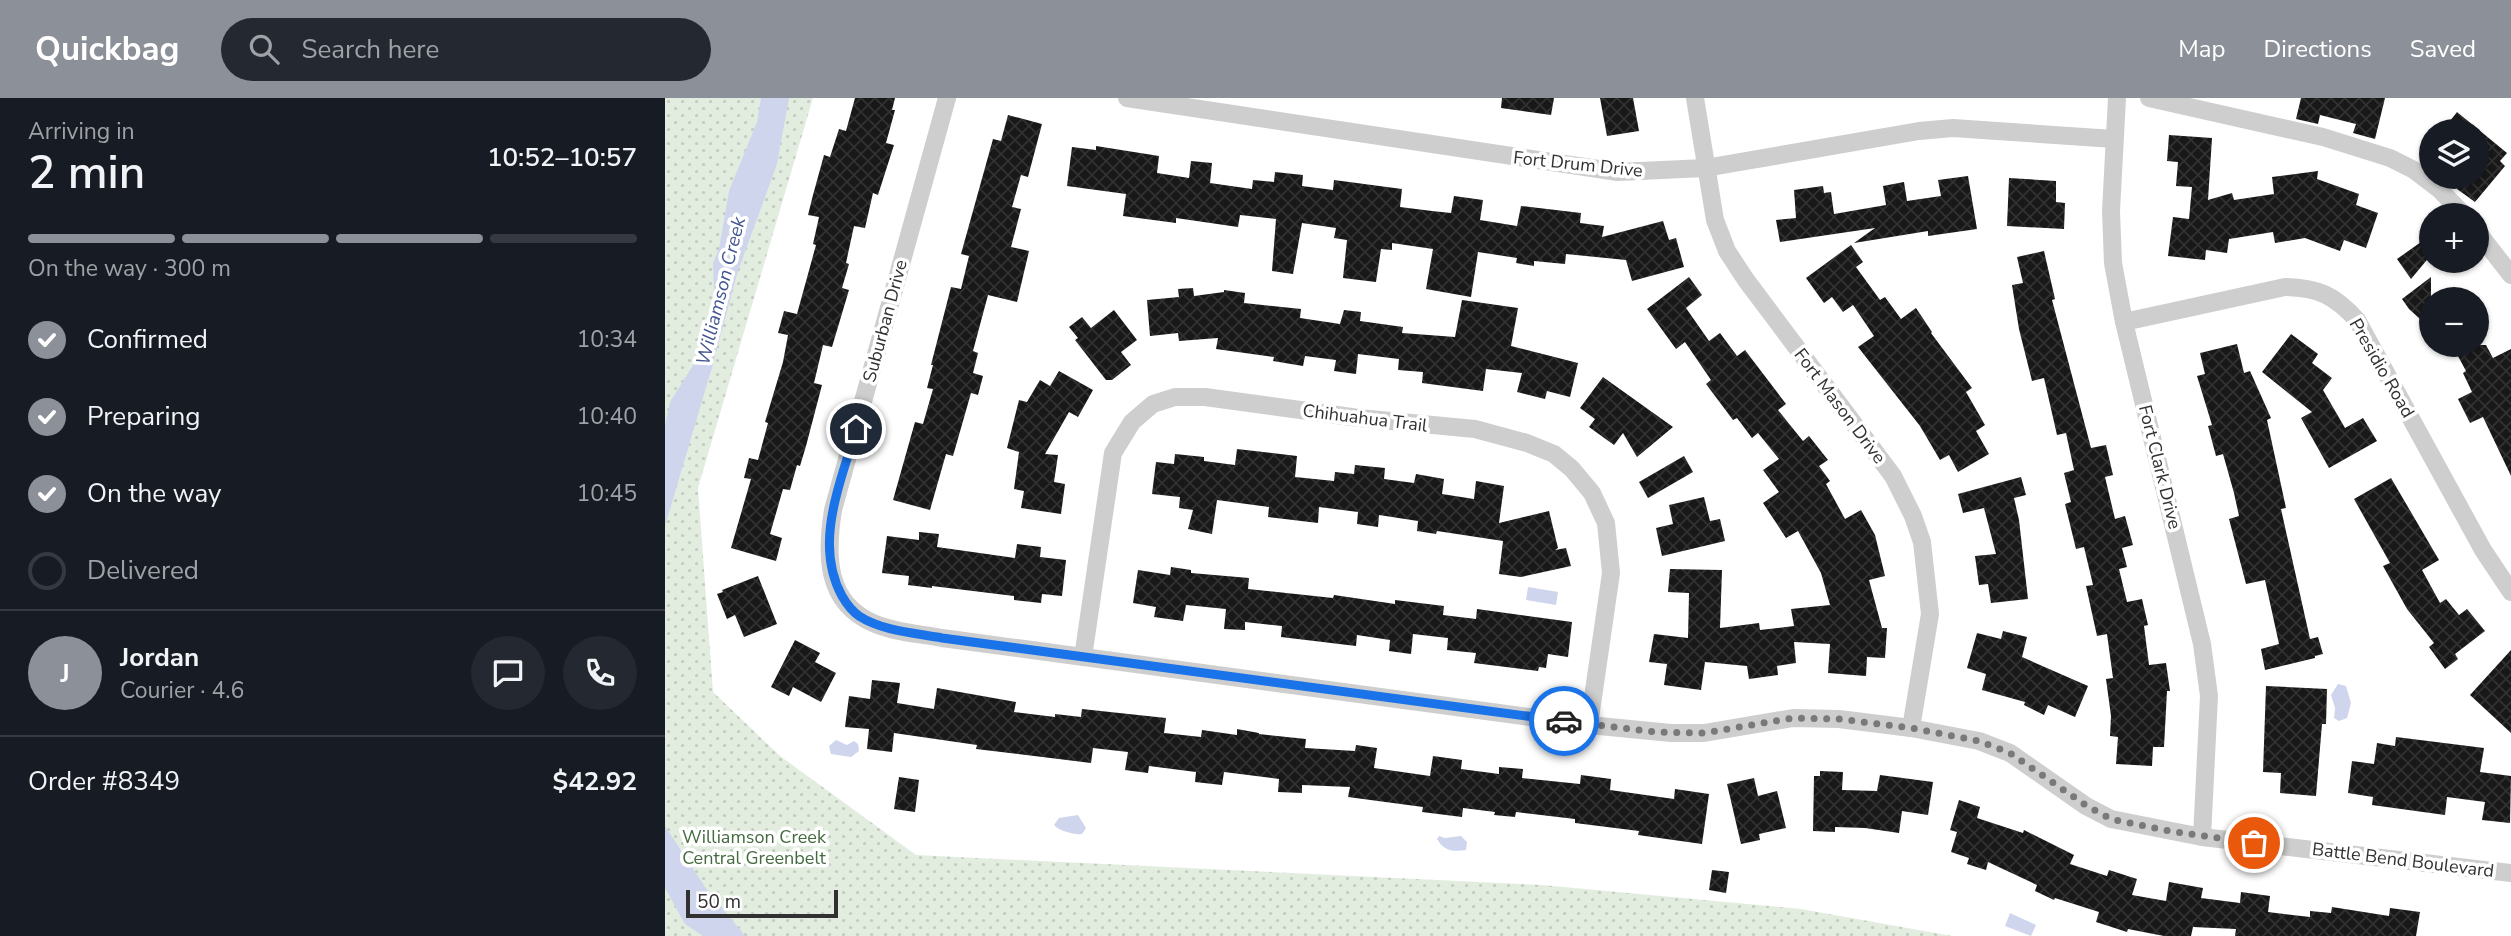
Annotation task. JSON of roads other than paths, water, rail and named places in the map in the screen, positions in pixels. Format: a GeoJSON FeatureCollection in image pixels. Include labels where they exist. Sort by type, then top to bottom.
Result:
{"type":"FeatureCollection","features":[{"type":"Feature","properties":{"kind":"street","name":"Suburban Drive"},"geometry":{"type":"LineString","coordinates":[[836,586],[828,559],[833,510],[947,98]]}},
{"type":"Feature","properties":{"kind":"street","name":"Fort Drum Drive"},"geometry":{"type":"LineString","coordinates":[[1127,98],[1244,106],[1618,172],[1705,168],[1919,131],[1953,128],[2114,139]]}},
{"type":"Feature","properties":{"kind":"street","name":"Fort Mason Drive"},"geometry":{"type":"LineString","coordinates":[[1695,98],[1715,220],[1727,251],[1893,476],[1913,516],[1922,542],[1930,614],[1911,728]]}},
{"type":"Feature","properties":{"kind":"street","name":"Fort Clark Drive"},"geometry":{"type":"LineString","coordinates":[[2117,98],[2111,211],[2113,263],[2124,322],[2202,644],[2209,695],[2202,837]]}},
{"type":"Feature","properties":{"kind":"street"},"geometry":{"type":"LineString","coordinates":[[2148,98],[2323,137],[2390,158],[2414,170],[2452,203]]}},
{"type":"Feature","properties":{"kind":"street"},"geometry":{"type":"LineString","coordinates":[[2489,247],[2511,275]]}},
{"type":"Feature","properties":{"kind":"street","name":"Presidio Road"},"geometry":{"type":"LineString","coordinates":[[2124,322],[2285,287],[2323,292],[2342,304],[2357,320],[2483,550],[2511,592]]}},
{"type":"Feature","properties":{"kind":"street","name":"Chihuahua Trail"},"geometry":{"type":"LineString","coordinates":[[1083,657],[1113,453],[1132,422],[1153,404],[1175,397],[1205,397],[1359,418],[1475,429],[1527,443],[1554,454],[1572,469],[1592,493],[1607,523],[1611,573],[1589,724]]}},
{"type":"Feature","properties":{"kind":"street","name":"Battle Bend Boulevard"},"geometry":{"type":"LineString","coordinates":[[836,586],[856,615],[876,624],[942,638],[1589,724],[1671,733],[1704,733],[1793,718],[1839,719],[1911,728],[1979,741],[2010,753],[2087,806],[2111,819],[2202,837],[2511,873]]}},
{"type":"Feature","properties":{"kind":"water","name":"Williamson Creek"},"geometry":{"type":"Polygon","coordinates":[[[761,98],[789,98],[777,164],[737,274],[665,526],[665,426],[670,402],[692,367],[715,310],[713,263],[719,249],[729,191],[757,122],[761,98]]]}},
{"type":"Feature","properties":{"kind":"water"},"geometry":{"type":"Polygon","coordinates":[[[1528,587],[1558,592],[1556,605],[1526,600],[1528,587]]]}},
{"type":"Feature","properties":{"kind":"water"},"geometry":{"type":"Polygon","coordinates":[[[2338,684],[2346,686],[2351,703],[2347,718],[2339,721],[2334,718],[2335,708],[2331,695],[2338,684]]]}},
{"type":"Feature","properties":{"kind":"water"},"geometry":{"type":"Polygon","coordinates":[[[836,740],[847,745],[854,741],[858,744],[859,751],[851,757],[831,754],[829,746],[836,740]]]}},
{"type":"Feature","properties":{"kind":"water"},"geometry":{"type":"Polygon","coordinates":[[[1078,815],[1086,828],[1082,834],[1067,832],[1054,825],[1059,818],[1078,815]]]}},
{"type":"Feature","properties":{"kind":"water"},"geometry":{"type":"Polygon","coordinates":[[[665,826],[705,887],[745,936],[703,936],[685,924],[665,888],[665,826]]]}},
{"type":"Feature","properties":{"kind":"water"},"geometry":{"type":"Polygon","coordinates":[[[1439,836],[1461,836],[1467,842],[1466,850],[1453,851],[1446,848],[1437,839],[1439,836]]]}},
{"type":"Feature","properties":{"kind":"water"},"geometry":{"type":"Polygon","coordinates":[[[2010,913],[2036,925],[2031,936],[2005,926],[2010,913]]]}},
{"type":"Feature","properties":{"kind":"park label","name":"Williamson Creek Central Greenbelt"},"geometry":{"type":"Point","coordinates":[754,847]}}]}
